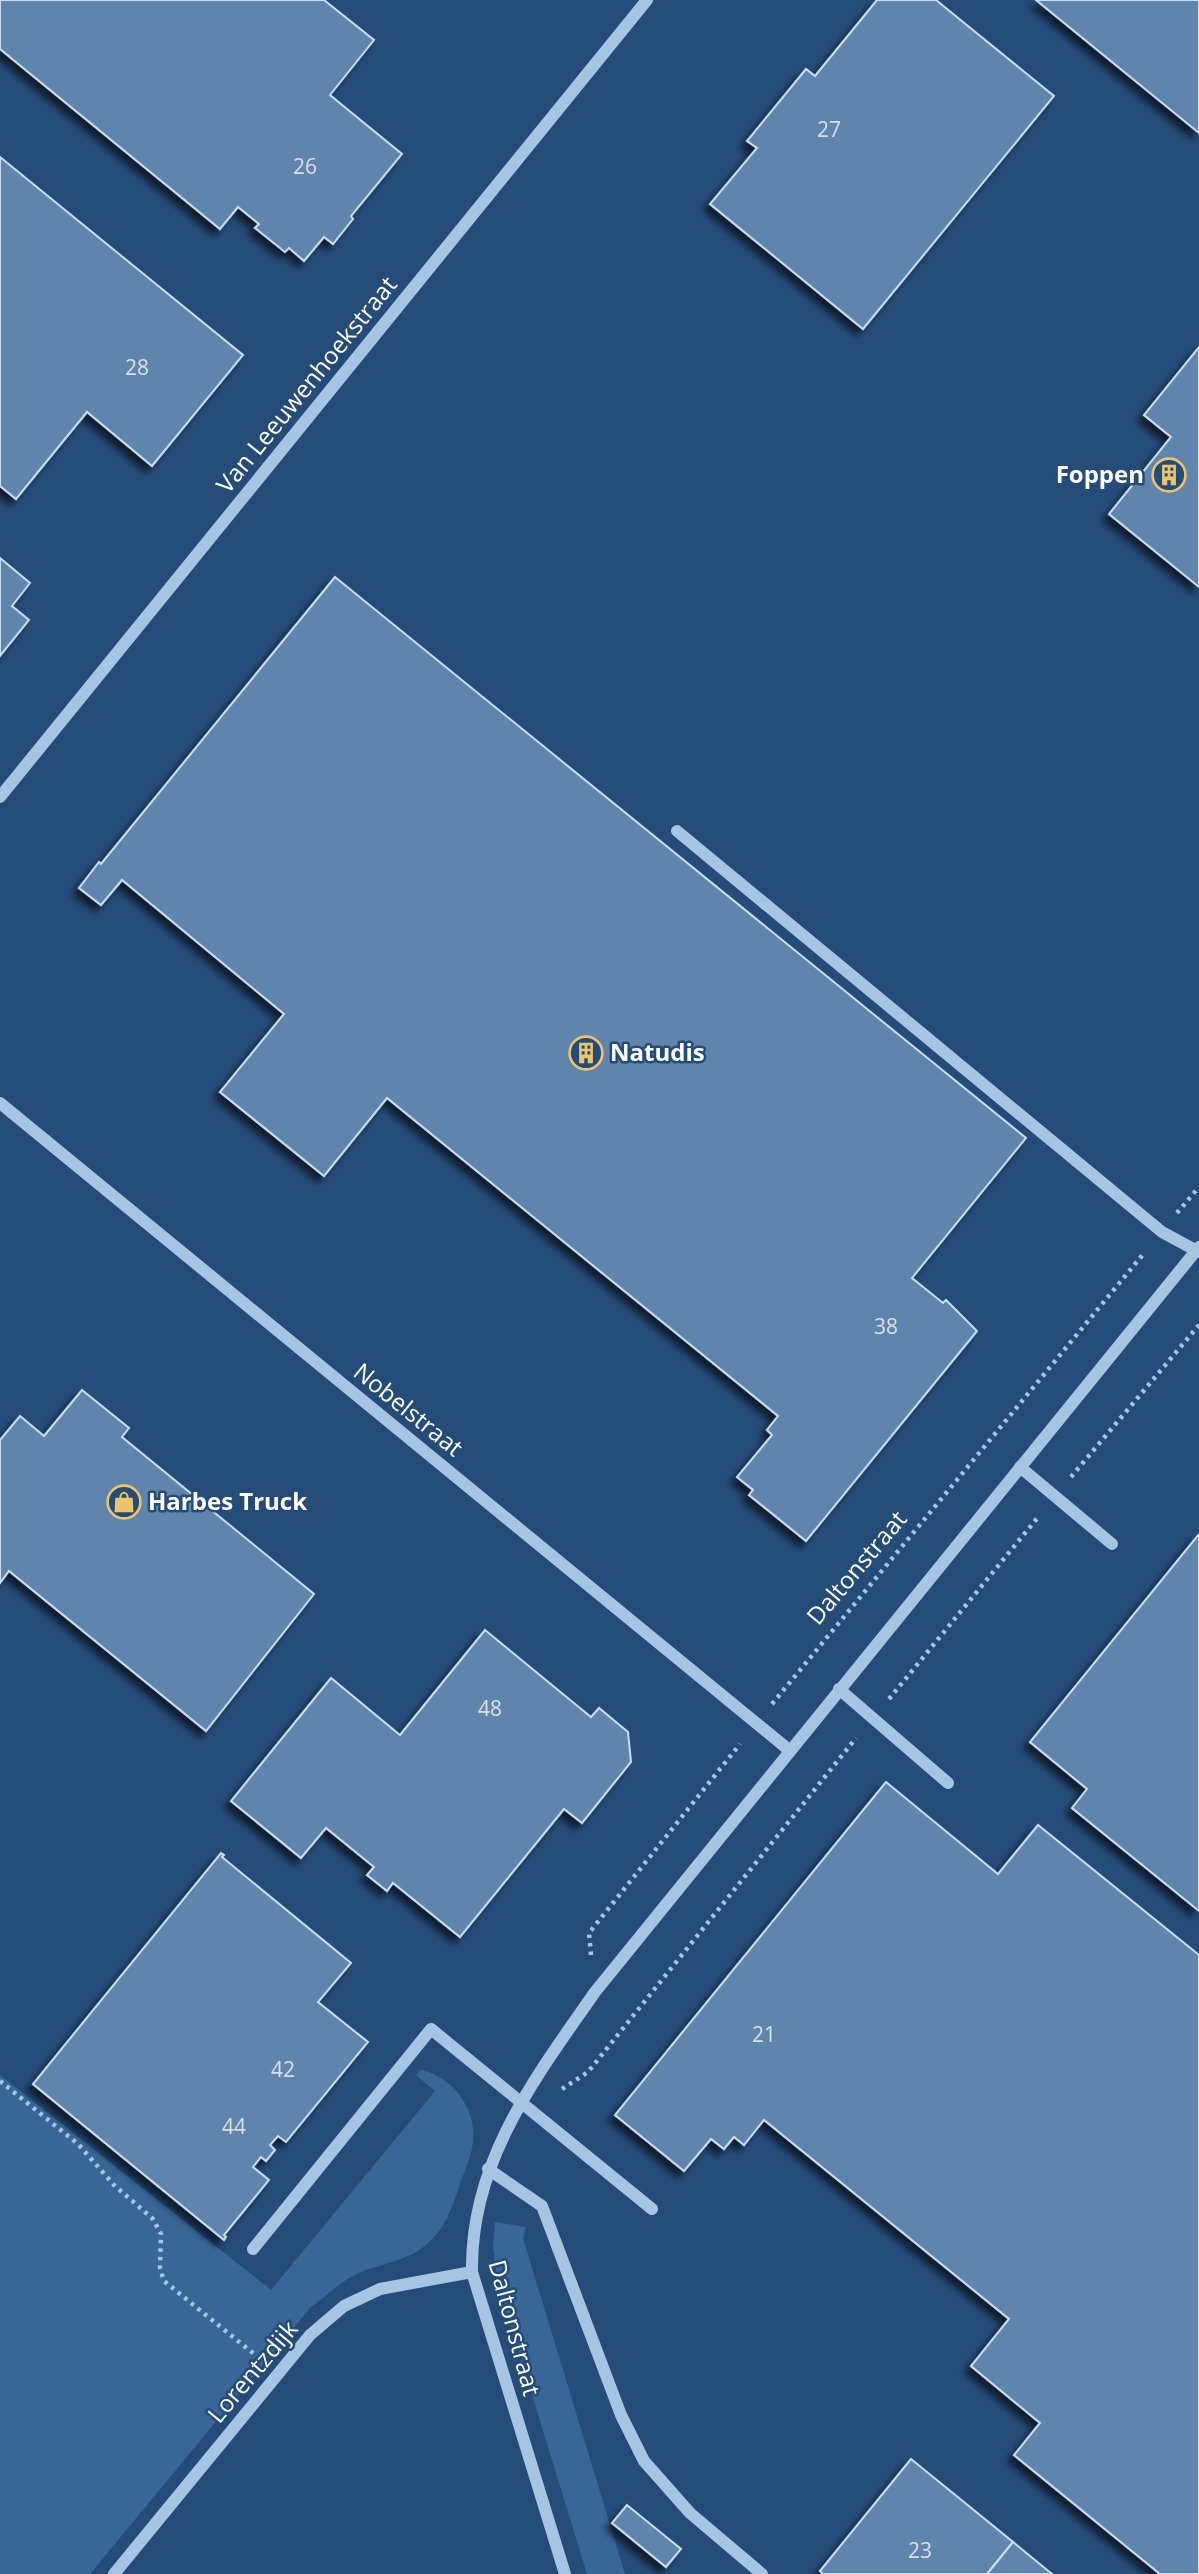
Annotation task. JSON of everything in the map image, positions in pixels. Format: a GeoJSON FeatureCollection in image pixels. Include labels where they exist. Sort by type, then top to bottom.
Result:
{"type":"FeatureCollection","features":[{"type":"Feature","properties":{"kind":"street","name":"Van Leeuwenhoekstraat"},"geometry":{"type":"LineString","coordinates":[[0,797],[647,0]]}},
{"type":"Feature","properties":{"kind":"street"},"geometry":{"type":"LineString","coordinates":[[677,831],[1162,1232],[1198,1250]]}},
{"type":"Feature","properties":{"kind":"street","name":"Nobelstraat"},"geometry":{"type":"LineString","coordinates":[[0,1103],[789,1750]]}},
{"type":"Feature","properties":{"kind":"street","name":"Daltonstraat"},"geometry":{"type":"LineString","coordinates":[[565,2574],[472,2272],[474,2233],[488,2169],[522,2103],[594,1992],[1198,1250]]}},
{"type":"Feature","properties":{"kind":"street"},"geometry":{"type":"LineString","coordinates":[[1020,1467],[1112,1544]]}},
{"type":"Feature","properties":{"kind":"street"},"geometry":{"type":"LineString","coordinates":[[839,1689],[948,1783]]}},
{"type":"Feature","properties":{"kind":"street"},"geometry":{"type":"LineString","coordinates":[[253,2249],[431,2029],[652,2209]]}},
{"type":"Feature","properties":{"kind":"street"},"geometry":{"type":"LineString","coordinates":[[488,2169],[542,2206],[621,2415],[644,2461],[690,2514],[762,2574]]}},
{"type":"Feature","properties":{"kind":"street","name":"Lorentzdijk"},"geometry":{"type":"LineString","coordinates":[[114,2574],[310,2335],[344,2306],[380,2289],[472,2272]]}},
{"type":"Feature","properties":{"kind":"path","name":"Daltonstraat"},"geometry":{"type":"LineString","coordinates":[[594,1992],[589,1933],[757,1723],[1199,1187]]}},
{"type":"Feature","properties":{"kind":"path"},"geometry":{"type":"LineString","coordinates":[[0,2081],[78,2144],[114,2185],[153,2219],[161,2234],[161,2274],[167,2284],[237,2338],[278,2374]]}},
{"type":"Feature","properties":{"kind":"shaded area"},"geometry":{"type":"Polygon","coordinates":[[[421,2070],[444,2080],[454,2089],[468,2110],[474,2135],[470,2157],[451,2209],[434,2238],[410,2255],[353,2276],[310,2308],[90,2574],[0,2574],[0,2075],[271,2290],[435,2091],[416,2075],[421,2070]]]}},
{"type":"Feature","properties":{"kind":"shaded area"},"geometry":{"type":"Polygon","coordinates":[[[495,2222],[526,2227],[523,2238],[625,2574],[587,2574],[498,2284],[493,2247],[495,2222]]]}},
{"type":"Feature","properties":{"kind":"building"},"geometry":{"type":"Polygon","coordinates":[[[0,0],[324,0],[374,40],[330,95],[402,154],[351,216],[353,219],[333,244],[324,237],[304,261],[289,248],[285,252],[255,228],[259,224],[238,207],[220,229],[0,49],[0,0]]]}},
{"type":"Feature","properties":{"kind":"building"},"geometry":{"type":"Polygon","coordinates":[[[877,0],[936,0],[1054,96],[863,329],[710,204],[757,148],[747,141],[806,69],[815,76],[877,0]]]}},
{"type":"Feature","properties":{"kind":"building"},"geometry":{"type":"Polygon","coordinates":[[[1036,0],[1199,0],[1199,133],[1036,0]]]}},
{"type":"Feature","properties":{"kind":"building"},"geometry":{"type":"Polygon","coordinates":[[[0,157],[243,355],[152,466],[87,412],[16,499],[0,486],[0,157]]]}},
{"type":"Feature","properties":{"kind":"building","name":"Foppen"},"geometry":{"type":"Polygon","coordinates":[[[1199,347],[1199,587],[1109,514],[1171,437],[1144,415],[1199,347]]]}},
{"type":"Feature","properties":{"kind":"building"},"geometry":{"type":"Polygon","coordinates":[[[0,558],[30,583],[12,606],[29,620],[0,656],[0,558]]]}},
{"type":"Feature","properties":{"kind":"building","name":"Natudis"},"geometry":{"type":"Polygon","coordinates":[[[335,577],[1026,1138],[912,1278],[943,1303],[946,1300],[977,1331],[806,1541],[749,1495],[753,1490],[737,1477],[772,1435],[767,1430],[778,1416],[387,1098],[324,1176],[220,1092],[284,1014],[122,880],[101,905],[79,888],[335,577]]]}},
{"type":"Feature","properties":{"kind":"building"},"geometry":{"type":"Polygon","coordinates":[[[82,1390],[129,1428],[122,1437],[314,1594],[206,1731],[9,1571],[0,1583],[0,1440],[20,1416],[44,1436],[82,1390]]]}},
{"type":"Feature","properties":{"kind":"building"},"geometry":{"type":"Polygon","coordinates":[[[1199,1534],[1199,1911],[1072,1808],[1087,1789],[1030,1742],[1199,1534]]]}},
{"type":"Feature","properties":{"kind":"building"},"geometry":{"type":"Polygon","coordinates":[[[485,1630],[591,1717],[599,1708],[628,1732],[631,1762],[582,1823],[564,1809],[460,1937],[393,1883],[387,1891],[367,1875],[374,1867],[326,1828],[301,1858],[231,1801],[331,1678],[400,1735],[485,1630]]]}},
{"type":"Feature","properties":{"kind":"building"},"geometry":{"type":"Polygon","coordinates":[[[886,1782],[998,1874],[1038,1825],[1199,1955],[1199,2574],[1160,2574],[1014,2455],[1040,2423],[971,2366],[1009,2319],[764,2120],[744,2145],[734,2137],[724,2149],[711,2139],[684,2171],[615,2115],[886,1782]]]}},
{"type":"Feature","properties":{"kind":"building"},"geometry":{"type":"Polygon","coordinates":[[[221,1853],[224,1855],[222,1857],[351,1963],[318,2002],[368,2042],[286,2142],[278,2136],[270,2145],[275,2150],[266,2161],[261,2157],[253,2167],[269,2180],[224,2235],[224,2240],[33,2084],[221,1853]]]}},
{"type":"Feature","properties":{"kind":"building"},"geometry":{"type":"Polygon","coordinates":[[[911,2459],[1013,2542],[987,2574],[823,2574],[820,2571],[911,2459]]]}},
{"type":"Feature","properties":{"kind":"building"},"geometry":{"type":"Polygon","coordinates":[[[627,2505],[681,2549],[666,2567],[612,2523],[627,2505]]]}},
{"type":"Feature","properties":{"kind":"building"},"geometry":{"type":"Polygon","coordinates":[[[1013,2542],[1052,2574],[987,2574],[1013,2542]]]}},
{"type":"Feature","properties":{"kind":"place","name":"Foppen"},"geometry":{"type":"Point","coordinates":[1169,475]}},
{"type":"Feature","properties":{"kind":"place","name":"Natudis"},"geometry":{"type":"Point","coordinates":[586,1053]}},
{"type":"Feature","properties":{"kind":"place","name":"Harbes Truck"},"geometry":{"type":"Point","coordinates":[124,1502]}}]}
